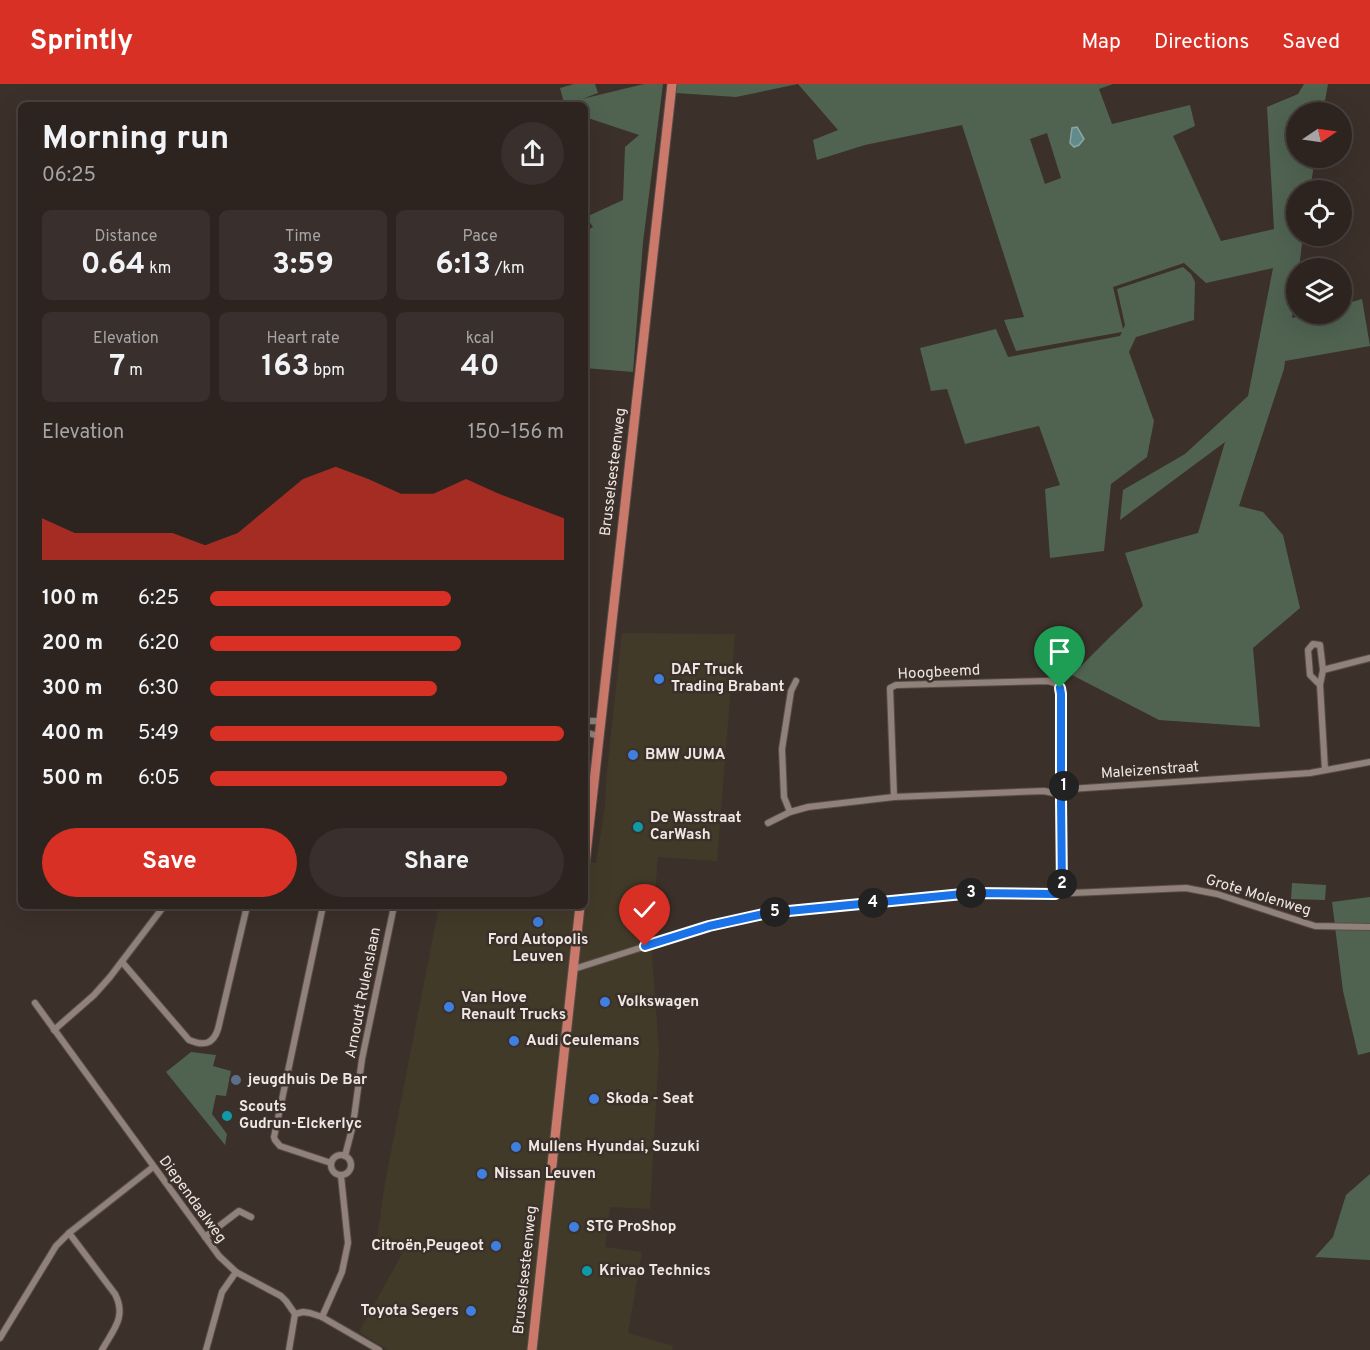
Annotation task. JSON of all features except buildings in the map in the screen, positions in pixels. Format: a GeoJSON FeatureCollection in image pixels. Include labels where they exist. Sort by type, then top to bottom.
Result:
{"type":"FeatureCollection","features":[{"type":"Feature","properties":{"kind":"main road","name":"Brusselsesteenweg"},"geometry":{"type":"LineString","coordinates":[[588,834],[672,84]]}},
{"type":"Feature","properties":{"kind":"main road","name":"Brusselsesteenweg"},"geometry":{"type":"LineString","coordinates":[[532,1350],[580,909]]}},
{"type":"Feature","properties":{"kind":"street"},"geometry":{"type":"LineString","coordinates":[[1320,685],[1310,675],[1308,650],[1312,644],[1320,645],[1323,670],[1320,685],[1325,770]]}},
{"type":"Feature","properties":{"kind":"street"},"geometry":{"type":"LineString","coordinates":[[1323,670],[1370,658]]}},
{"type":"Feature","properties":{"kind":"street"},"geometry":{"type":"LineString","coordinates":[[790,812],[784,797],[782,749],[791,691],[796,681]]}},
{"type":"Feature","properties":{"kind":"street","name":"Hoogbeemd"},"geometry":{"type":"LineString","coordinates":[[894,797],[890,688],[896,685],[1048,681],[1055,682],[1061,694],[1061,777],[1064,785],[1061,793]]}},
{"type":"Feature","properties":{"kind":"street"},"geometry":{"type":"LineString","coordinates":[[588,721],[600,721]]}},
{"type":"Feature","properties":{"kind":"street"},"geometry":{"type":"LineString","coordinates":[[588,733],[598,736]]}},
{"type":"Feature","properties":{"kind":"street","name":"Maleizenstraat"},"geometry":{"type":"LineString","coordinates":[[768,823],[790,812],[808,807],[894,797],[1044,791],[1061,793],[1070,789],[1310,773],[1370,762]]}},
{"type":"Feature","properties":{"kind":"street"},"geometry":{"type":"LineString","coordinates":[[1061,793],[1062,889]]}},
{"type":"Feature","properties":{"kind":"street","name":"Grote Molenweg"},"geometry":{"type":"LineString","coordinates":[[574,969],[709,926],[768,913],[973,893],[1055,894],[1062,889],[1072,892],[1186,888],[1217,894],[1315,926],[1370,927]]}},
{"type":"Feature","properties":{"kind":"street"},"geometry":{"type":"LineString","coordinates":[[54,1030],[94,994],[122,962],[162,909]]}},
{"type":"Feature","properties":{"kind":"street"},"geometry":{"type":"LineString","coordinates":[[122,962],[189,1040],[206,1044],[216,1036],[246,909]]}},
{"type":"Feature","properties":{"kind":"street"},"geometry":{"type":"LineString","coordinates":[[322,909],[274,1137],[280,1146],[331,1163]]}},
{"type":"Feature","properties":{"kind":"street","name":"Arnoudt Rulenslaan"},"geometry":{"type":"LineString","coordinates":[[322,1317],[342,1272],[348,1243],[341,1176],[348,1173],[351,1168],[350,1161],[345,1156],[353,1125],[362,1059],[393,909]]}},
{"type":"Feature","properties":{"kind":"street","name":"Diependaalweg"},"geometry":{"type":"LineString","coordinates":[[34,1002],[219,1256],[236,1272],[281,1296],[294,1314]]}},
{"type":"Feature","properties":{"kind":"street"},"geometry":{"type":"LineString","coordinates":[[341,1176],[333,1172],[331,1163],[336,1156],[345,1156]]}},
{"type":"Feature","properties":{"kind":"street"},"geometry":{"type":"LineString","coordinates":[[0,1338],[56,1246],[69,1233],[153,1167]]}},
{"type":"Feature","properties":{"kind":"street"},"geometry":{"type":"LineString","coordinates":[[205,1237],[239,1211],[251,1217]]}},
{"type":"Feature","properties":{"kind":"street"},"geometry":{"type":"LineString","coordinates":[[69,1233],[119,1302],[121,1312],[118,1322],[102,1350]]}},
{"type":"Feature","properties":{"kind":"street"},"geometry":{"type":"LineString","coordinates":[[206,1350],[222,1292],[236,1272]]}},
{"type":"Feature","properties":{"kind":"street"},"geometry":{"type":"LineString","coordinates":[[289,1350],[294,1314],[310,1312],[379,1350]]}},
{"type":"Feature","properties":{"kind":"shaded area"},"geometry":{"type":"Polygon","coordinates":[[[622,633],[735,634],[717,861],[658,857],[651,941],[659,1051],[650,1209],[610,1207],[605,1247],[642,1252],[628,1333],[673,1346],[672,1350],[388,1350],[359,1332],[402,1254],[377,1239],[385,1183],[438,909],[588,909],[588,862],[596,863],[605,806],[622,633]]]}},
{"type":"Feature","properties":{"kind":"green space"},"geometry":{"type":"Polygon","coordinates":[[[574,84],[595,84],[598,93],[582,99],[644,84],[663,84],[643,242],[633,372],[588,368],[588,230],[593,227],[588,216],[623,200],[625,147],[639,135],[588,118],[588,102],[564,102],[560,88],[574,84]]]}},
{"type":"Feature","properties":{"kind":"green space"},"geometry":{"type":"Polygon","coordinates":[[[676,84],[798,84],[736,97],[676,93],[676,84]]]}},
{"type":"Feature","properties":{"kind":"green space"},"geometry":{"type":"Polygon","coordinates":[[[798,84],[1113,84],[1099,89],[1112,124],[1190,105],[1195,126],[1173,136],[1221,241],[1274,229],[1267,107],[1298,94],[1304,84],[1328,84],[1325,102],[1286,102],[1286,168],[1313,168],[1312,180],[1286,180],[1286,246],[1302,246],[1300,258],[1286,258],[1286,324],[1352,324],[1352,302],[1362,299],[1370,346],[1285,361],[1239,506],[1263,512],[1283,535],[1300,608],[1253,648],[1260,727],[1159,720],[1072,675],[1143,606],[1125,553],[1198,533],[1225,442],[1120,520],[1123,490],[1185,454],[1248,396],[1273,268],[1206,283],[1184,263],[1113,287],[1123,329],[1125,325],[1117,289],[1183,267],[1191,274],[1195,282],[1194,320],[1136,337],[1129,352],[1154,421],[1147,457],[1111,484],[1104,551],[1050,558],[1045,489],[1060,485],[1039,426],[965,444],[947,389],[931,391],[920,348],[996,329],[1008,357],[1120,336],[1122,332],[1016,351],[1004,320],[1024,317],[962,125],[865,145],[817,160],[813,140],[838,130],[798,84]],[[1047,133],[1030,139],[1045,184],[1061,178],[1047,133]]]}},
{"type":"Feature","properties":{"kind":"green space"},"geometry":{"type":"Polygon","coordinates":[[[1292,883],[1326,885],[1325,900],[1291,899],[1292,883]]]}},
{"type":"Feature","properties":{"kind":"green space"},"geometry":{"type":"Polygon","coordinates":[[[1370,897],[1370,1052],[1358,1055],[1343,991],[1332,902],[1370,897]]]}},
{"type":"Feature","properties":{"kind":"green space"},"geometry":{"type":"Polygon","coordinates":[[[191,1052],[216,1055],[213,1066],[231,1071],[226,1096],[216,1095],[212,1114],[227,1134],[225,1145],[166,1072],[191,1052]]]}},
{"type":"Feature","properties":{"kind":"green space"},"geometry":{"type":"Polygon","coordinates":[[[1370,1174],[1370,1260],[1315,1257],[1333,1237],[1346,1195],[1370,1174]]]}},
{"type":"Feature","properties":{"kind":"water"},"geometry":{"type":"Polygon","coordinates":[[[1077,127],[1084,139],[1074,147],[1070,143],[1072,128],[1077,127]]]}},
{"type":"Feature","properties":{"kind":"place","name":"DAF Truck Trading Brabant"},"geometry":{"type":"Point","coordinates":[659,679]}},
{"type":"Feature","properties":{"kind":"place","name":"BMW JUMA"},"geometry":{"type":"Point","coordinates":[633,755]}},
{"type":"Feature","properties":{"kind":"place","name":"De Wasstraat CarWash"},"geometry":{"type":"Point","coordinates":[638,827]}},
{"type":"Feature","properties":{"kind":"place","name":"Ford Autopolis Leuven"},"geometry":{"type":"Point","coordinates":[538,922]}},
{"type":"Feature","properties":{"kind":"place","name":"Volkswagen"},"geometry":{"type":"Point","coordinates":[605,1002]}},
{"type":"Feature","properties":{"kind":"place","name":"Van Hove Renault Trucks"},"geometry":{"type":"Point","coordinates":[449,1007]}},
{"type":"Feature","properties":{"kind":"place","name":"Audi Ceulemans"},"geometry":{"type":"Point","coordinates":[514,1041]}},
{"type":"Feature","properties":{"kind":"place","name":"jeugdhuis De Bar"},"geometry":{"type":"Point","coordinates":[236,1080]}},
{"type":"Feature","properties":{"kind":"place","name":"Skoda - Seat"},"geometry":{"type":"Point","coordinates":[594,1099]}},
{"type":"Feature","properties":{"kind":"place","name":"Scouts Gudrun-Elckerlyc"},"geometry":{"type":"Point","coordinates":[227,1116]}},
{"type":"Feature","properties":{"kind":"place","name":"Mullens Hyundai, Suzuki"},"geometry":{"type":"Point","coordinates":[516,1147]}},
{"type":"Feature","properties":{"kind":"place","name":"Nissan Leuven"},"geometry":{"type":"Point","coordinates":[482,1174]}},
{"type":"Feature","properties":{"kind":"place","name":"STG ProShop"},"geometry":{"type":"Point","coordinates":[574,1227]}},
{"type":"Feature","properties":{"kind":"place","name":"Citroën,Peugeot"},"geometry":{"type":"Point","coordinates":[496,1246]}},
{"type":"Feature","properties":{"kind":"place","name":"Krivao Technics"},"geometry":{"type":"Point","coordinates":[587,1271]}},
{"type":"Feature","properties":{"kind":"place","name":"Toyota Segers"},"geometry":{"type":"Point","coordinates":[471,1311]}},
{"type":"Feature","properties":{"kind":"route"},"geometry":{"type":"LineString","coordinates":[[645,946],[709,926],[768,913],[973,893],[1055,894],[1062,889],[1061,793],[1064,785],[1061,777],[1060,688]]}}]}
